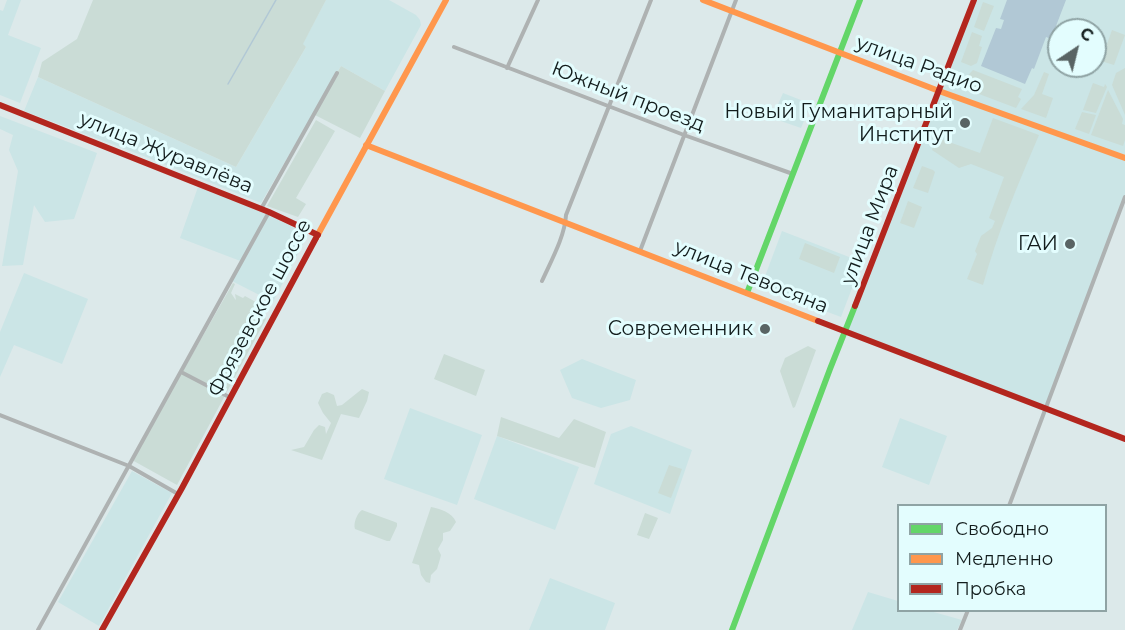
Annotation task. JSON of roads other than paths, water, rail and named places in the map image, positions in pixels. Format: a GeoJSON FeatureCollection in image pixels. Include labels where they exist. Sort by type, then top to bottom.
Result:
{"type":"FeatureCollection","features":[{"type":"Feature","properties":{"kind":"main road","name":"Фрязевское шоссе"},"geometry":{"type":"LineString","coordinates":[[102,630],[231,398],[446,0]]}},
{"type":"Feature","properties":{"kind":"main road","name":"улица Радио"},"geometry":{"type":"LineString","coordinates":[[703,0],[840,54],[1125,158]]}},
{"type":"Feature","properties":{"kind":"main road"},"geometry":{"type":"LineString","coordinates":[[747,293],[860,0]]}},
{"type":"Feature","properties":{"kind":"main road","name":"улица Мира"},"geometry":{"type":"LineString","coordinates":[[732,630],[974,0]]}},
{"type":"Feature","properties":{"kind":"main road","name":"улица Журавлёва"},"geometry":{"type":"LineString","coordinates":[[0,105],[269,212],[318,235]]}},
{"type":"Feature","properties":{"kind":"main road","name":"улица Тевосяна"},"geometry":{"type":"LineString","coordinates":[[366,145],[1125,439]]}},
{"type":"Feature","properties":{"kind":"street"},"geometry":{"type":"LineString","coordinates":[[507,68],[538,0]]}},
{"type":"Feature","properties":{"kind":"street"},"geometry":{"type":"LineString","coordinates":[[542,281],[559,243],[566,224],[566,215],[651,0]]}},
{"type":"Feature","properties":{"kind":"street"},"geometry":{"type":"LineString","coordinates":[[640,251],[736,0]]}},
{"type":"Feature","properties":{"kind":"street","name":"Южный проезд"},"geometry":{"type":"LineString","coordinates":[[454,47],[793,174]]}},
{"type":"Feature","properties":{"kind":"street"},"geometry":{"type":"LineString","coordinates":[[261,209],[337,73]]}},
{"type":"Feature","properties":{"kind":"street"},"geometry":{"type":"LineString","coordinates":[[1010,504],[1125,196]]}},
{"type":"Feature","properties":{"kind":"street"},"geometry":{"type":"LineString","coordinates":[[38,630],[269,212]]}},
{"type":"Feature","properties":{"kind":"street"},"geometry":{"type":"LineString","coordinates":[[181,372],[231,398]]}},
{"type":"Feature","properties":{"kind":"street"},"geometry":{"type":"LineString","coordinates":[[0,415],[129,466],[178,494]]}},
{"type":"Feature","properties":{"kind":"street"},"geometry":{"type":"LineString","coordinates":[[960,630],[967,612]]}},
{"type":"Feature","properties":{"kind":"waterway"},"geometry":{"type":"LineString","coordinates":[[228,84],[276,0]]}},
{"type":"Feature","properties":{"kind":"place","name":"Новый Гуманитарный Институт"},"geometry":{"type":"Point","coordinates":[965,123]}},
{"type":"Feature","properties":{"kind":"place","name":"ГАИ"},"geometry":{"type":"Point","coordinates":[1070,244]}},
{"type":"Feature","properties":{"kind":"place","name":"Современник"},"geometry":{"type":"Point","coordinates":[765,329]}}]}
